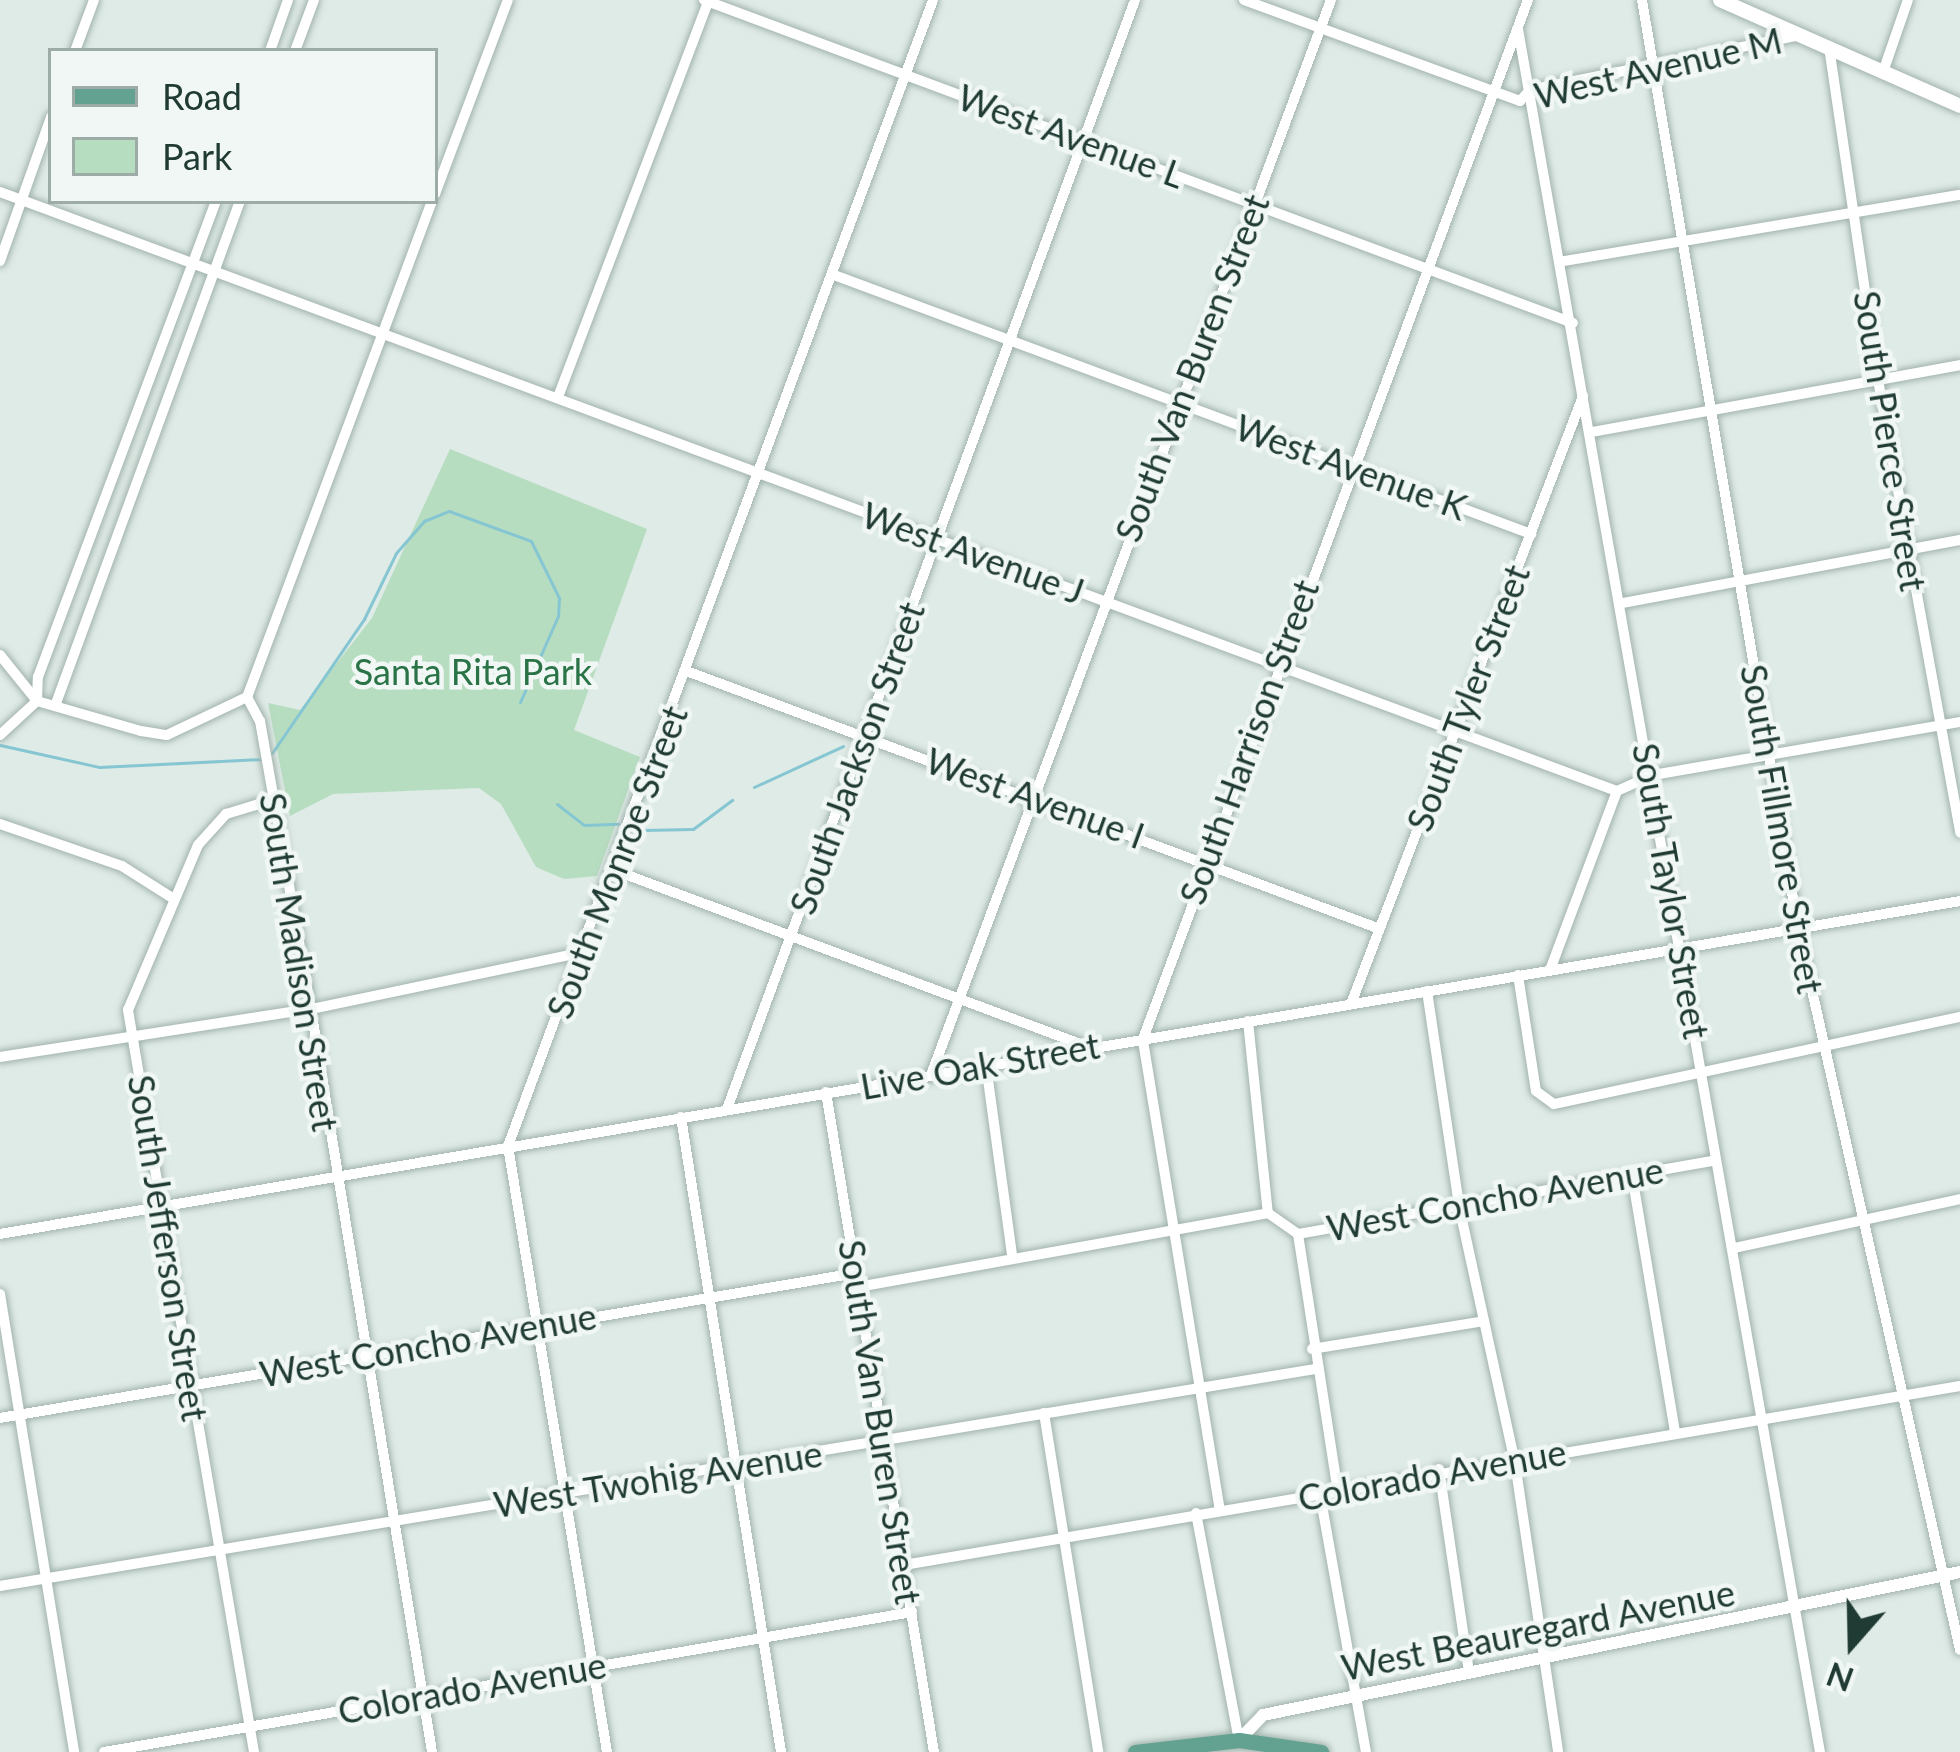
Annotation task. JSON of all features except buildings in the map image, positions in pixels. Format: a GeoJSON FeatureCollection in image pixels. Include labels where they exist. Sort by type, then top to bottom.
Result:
{"type":"FeatureCollection","features":[{"type":"Feature","properties":{"kind":"main road"},"geometry":{"type":"LineString","coordinates":[[1720,0],[1960,106]]}},
{"type":"Feature","properties":{"kind":"main road"},"geometry":{"type":"LineString","coordinates":[[1239,1740],[1321,1752]]}},
{"type":"Feature","properties":{"kind":"main road","name":"West Beauregard Avenue"},"geometry":{"type":"LineString","coordinates":[[1135,1752],[1239,1740]]}},
{"type":"Feature","properties":{"kind":"street"},"geometry":{"type":"LineString","coordinates":[[271,48],[288,0]]}},
{"type":"Feature","properties":{"kind":"street"},"geometry":{"type":"LineString","coordinates":[[296,48],[314,0]]}},
{"type":"Feature","properties":{"kind":"street"},"geometry":{"type":"LineString","coordinates":[[438,186],[508,0]]}},
{"type":"Feature","properties":{"kind":"street","name":"South Monroe Street"},"geometry":{"type":"LineString","coordinates":[[607,1752],[508,1146],[689,672],[902,74],[934,0]]}},
{"type":"Feature","properties":{"kind":"street","name":"South Jackson Street"},"geometry":{"type":"LineString","coordinates":[[727,1109],[1135,0]]}},
{"type":"Feature","properties":{"kind":"street","name":"West Avenue M"},"geometry":{"type":"LineString","coordinates":[[1244,0],[1520,101],[1530,90],[1801,35]]}},
{"type":"Feature","properties":{"kind":"street","name":"South Van Buren Street"},"geometry":{"type":"LineString","coordinates":[[931,1075],[1035,798],[1102,602],[1331,0]]}},
{"type":"Feature","properties":{"kind":"street","name":"South Harrison Street"},"geometry":{"type":"LineString","coordinates":[[1220,1510],[1143,1039],[1276,666],[1432,268],[1528,0]]}},
{"type":"Feature","properties":{"kind":"street","name":"South Fillmore Street"},"geometry":{"type":"LineString","coordinates":[[1642,0],[1685,242],[1707,411],[1798,928],[1858,1220],[1960,1650]]}},
{"type":"Feature","properties":{"kind":"street"},"geometry":{"type":"LineString","coordinates":[[1883,71],[1908,0]]}},
{"type":"Feature","properties":{"kind":"street"},"geometry":{"type":"LineString","coordinates":[[76,48],[92,1]]}},
{"type":"Feature","properties":{"kind":"street"},"geometry":{"type":"LineString","coordinates":[[558,397],[707,1]]}},
{"type":"Feature","properties":{"kind":"street","name":"West Avenue L"},"geometry":{"type":"LineString","coordinates":[[707,1],[1573,323]]}},
{"type":"Feature","properties":{"kind":"street","name":"South Taylor Street"},"geometry":{"type":"LineString","coordinates":[[1518,29],[1564,261],[1684,949],[1713,1161],[1734,1248],[1820,1752]]}},
{"type":"Feature","properties":{"kind":"street","name":"South Pierce Street"},"geometry":{"type":"LineString","coordinates":[[1829,47],[1878,380],[1960,833]]}},
{"type":"Feature","properties":{"kind":"street"},"geometry":{"type":"LineString","coordinates":[[0,261],[48,125]]}},
{"type":"Feature","properties":{"kind":"street","name":"West Avenue J"},"geometry":{"type":"LineString","coordinates":[[0,192],[1617,791]]}},
{"type":"Feature","properties":{"kind":"street"},"geometry":{"type":"LineString","coordinates":[[1564,261],[1960,195]]}},
{"type":"Feature","properties":{"kind":"street"},"geometry":{"type":"LineString","coordinates":[[2,733],[37,701],[38,677],[215,204]]}},
{"type":"Feature","properties":{"kind":"street"},"geometry":{"type":"LineString","coordinates":[[55,706],[239,204]]}},
{"type":"Feature","properties":{"kind":"street"},"geometry":{"type":"LineString","coordinates":[[0,655],[37,701],[167,735],[247,697],[431,204]]}},
{"type":"Feature","properties":{"kind":"street","name":"West Avenue K"},"geometry":{"type":"LineString","coordinates":[[833,275],[1531,534]]}},
{"type":"Feature","properties":{"kind":"street"},"geometry":{"type":"LineString","coordinates":[[1592,432],[1960,365]]}},
{"type":"Feature","properties":{"kind":"street","name":"South Tyler Street"},"geometry":{"type":"LineString","coordinates":[[1351,1004],[1584,392]]}},
{"type":"Feature","properties":{"kind":"street"},"geometry":{"type":"LineString","coordinates":[[1623,603],[1960,540]]}},
{"type":"Feature","properties":{"kind":"street","name":"West Avenue I"},"geometry":{"type":"LineString","coordinates":[[689,672],[1380,929]]}},
{"type":"Feature","properties":{"kind":"street","name":"South Madison Street"},"geometry":{"type":"LineString","coordinates":[[247,697],[260,721],[311,1009],[333,1178],[432,1752]]}},
{"type":"Feature","properties":{"kind":"street"},"geometry":{"type":"LineString","coordinates":[[1550,970],[1617,791],[1653,775],[1960,722]]}},
{"type":"Feature","properties":{"kind":"street","name":"South Jefferson Street"},"geometry":{"type":"LineString","coordinates":[[254,1752],[128,1010],[198,845],[226,814],[272,800]]}},
{"type":"Feature","properties":{"kind":"street"},"geometry":{"type":"LineString","coordinates":[[0,824],[122,866],[174,899]]}},
{"type":"Feature","properties":{"kind":"street"},"geometry":{"type":"LineString","coordinates":[[611,868],[1091,1048]]}},
{"type":"Feature","properties":{"kind":"street","name":"Live Oak Street"},"geometry":{"type":"LineString","coordinates":[[0,1234],[1960,901]]}},
{"type":"Feature","properties":{"kind":"street"},"geometry":{"type":"LineString","coordinates":[[0,1057],[311,1009],[583,952]]}},
{"type":"Feature","properties":{"kind":"street"},"geometry":{"type":"LineString","coordinates":[[1518,976],[1536,1090],[1554,1104],[1960,1017]]}},
{"type":"Feature","properties":{"kind":"street"},"geometry":{"type":"LineString","coordinates":[[1427,991],[1459,1205],[1515,1463],[1558,1752]]}},
{"type":"Feature","properties":{"kind":"street"},"geometry":{"type":"LineString","coordinates":[[1248,1021],[1268,1213]]}},
{"type":"Feature","properties":{"kind":"street"},"geometry":{"type":"LineString","coordinates":[[986,1065],[1012,1256]]}},
{"type":"Feature","properties":{"kind":"street","name":"South Van Buren Street"},"geometry":{"type":"LineString","coordinates":[[826,1093],[934,1752]]}},
{"type":"Feature","properties":{"kind":"street"},"geometry":{"type":"LineString","coordinates":[[681,1117],[781,1752]]}},
{"type":"Feature","properties":{"kind":"street","name":"West Concho Avenue"},"geometry":{"type":"LineString","coordinates":[[0,1418],[712,1298],[857,1280],[1268,1213],[1298,1234],[1713,1161]]}},
{"type":"Feature","properties":{"kind":"street"},"geometry":{"type":"LineString","coordinates":[[1632,1175],[1675,1431]]}},
{"type":"Feature","properties":{"kind":"street"},"geometry":{"type":"LineString","coordinates":[[1734,1248],[1960,1198]]}},
{"type":"Feature","properties":{"kind":"street"},"geometry":{"type":"LineString","coordinates":[[1298,1234],[1315,1369],[1338,1492]]}},
{"type":"Feature","properties":{"kind":"street"},"geometry":{"type":"LineString","coordinates":[[0,1294],[74,1752]]}},
{"type":"Feature","properties":{"kind":"street"},"geometry":{"type":"LineString","coordinates":[[1312,1349],[1484,1321]]}},
{"type":"Feature","properties":{"kind":"street","name":"West Twohig Avenue"},"geometry":{"type":"LineString","coordinates":[[0,1586],[1315,1369]]}},
{"type":"Feature","properties":{"kind":"street","name":"Colorado Avenue"},"geometry":{"type":"LineString","coordinates":[[904,1565],[1338,1492],[1439,1469],[1515,1463],[1675,1431],[1960,1387]]}},
{"type":"Feature","properties":{"kind":"street"},"geometry":{"type":"LineString","coordinates":[[1044,1413],[1098,1752]]}},
{"type":"Feature","properties":{"kind":"street"},"geometry":{"type":"LineString","coordinates":[[1439,1469],[1469,1671]]}},
{"type":"Feature","properties":{"kind":"street"},"geometry":{"type":"LineString","coordinates":[[1320,1494],[1366,1752]]}},
{"type":"Feature","properties":{"kind":"street"},"geometry":{"type":"LineString","coordinates":[[1196,1514],[1239,1740]]}},
{"type":"Feature","properties":{"kind":"street","name":"West Beauregard Avenue"},"geometry":{"type":"LineString","coordinates":[[1239,1740],[1263,1715],[1793,1610],[1960,1572]]}},
{"type":"Feature","properties":{"kind":"street","name":"Colorado Avenue"},"geometry":{"type":"LineString","coordinates":[[104,1752],[912,1612]]}},
{"type":"Feature","properties":{"kind":"green space","name":"Santa Rita Park"},"geometry":{"type":"Polygon","coordinates":[[[450,449],[647,529],[574,730],[640,757],[597,876],[564,879],[536,867],[501,804],[479,788],[333,794],[290,816],[268,703],[300,710],[372,618],[450,449]]]}},
{"type":"Feature","properties":{"kind":"waterway"},"geometry":{"type":"LineString","coordinates":[[272,753],[364,619],[396,553],[424,521],[449,511],[531,541],[559,598],[558,616],[520,702]]}},
{"type":"Feature","properties":{"kind":"waterway"},"geometry":{"type":"LineString","coordinates":[[0,745],[99,767],[264,759]]}},
{"type":"Feature","properties":{"kind":"waterway"},"geometry":{"type":"LineString","coordinates":[[754,787],[843,746]]}},
{"type":"Feature","properties":{"kind":"waterway"},"geometry":{"type":"LineString","coordinates":[[643,830],[693,829],[732,800]]}},
{"type":"Feature","properties":{"kind":"waterway"},"geometry":{"type":"LineString","coordinates":[[557,804],[584,825],[618,824]]}}]}
